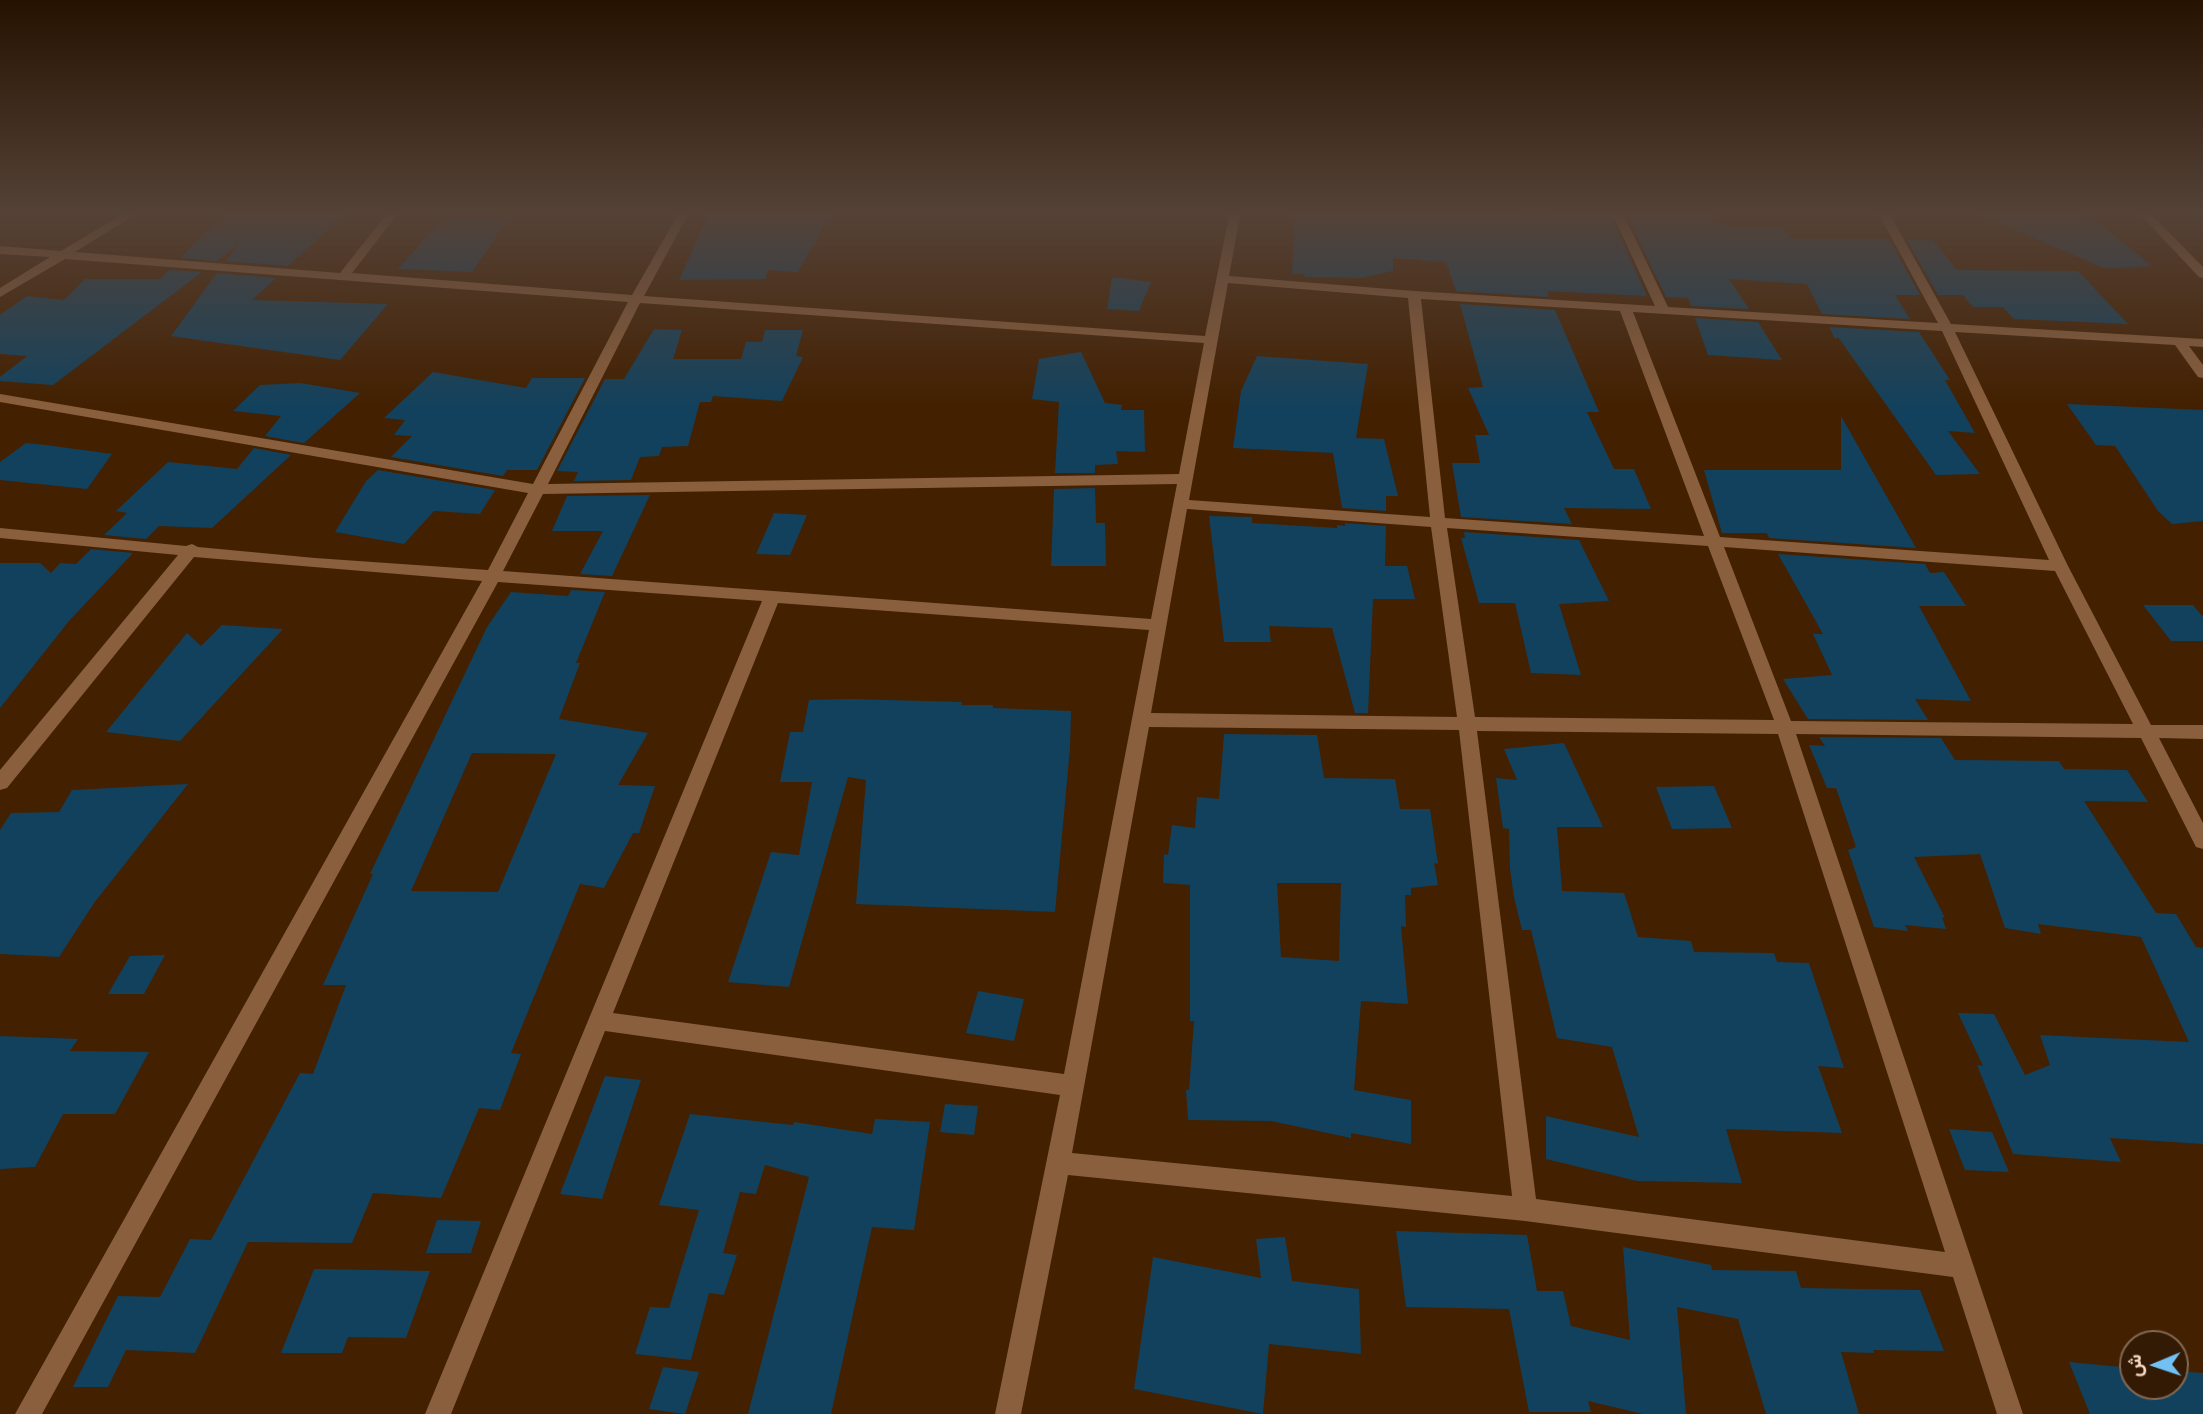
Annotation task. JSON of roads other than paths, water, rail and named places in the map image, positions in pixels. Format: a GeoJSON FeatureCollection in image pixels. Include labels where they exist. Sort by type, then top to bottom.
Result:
{"type":"FeatureCollection","features":[{"type":"Feature","properties":{"kind":"street"},"geometry":{"type":"LineString","coordinates":[[0,293],[25,277]]}},
{"type":"Feature","properties":{"kind":"street"},"geometry":{"type":"LineString","coordinates":[[357,277],[1211,340]]}},
{"type":"Feature","properties":{"kind":"street"},"geometry":{"type":"LineString","coordinates":[[28,1414],[494,574],[648,277]]}},
{"type":"Feature","properties":{"kind":"street"},"geometry":{"type":"LineString","coordinates":[[1647,277],[1662,310]]}},
{"type":"Feature","properties":{"kind":"street"},"geometry":{"type":"LineString","coordinates":[[1919,277],[1946,327],[2060,566],[2203,841]]}},
{"type":"Feature","properties":{"kind":"street"},"geometry":{"type":"LineString","coordinates":[[1008,1414],[1059,1163],[1223,278],[1414,295],[2203,343]]}},
{"type":"Feature","properties":{"kind":"street"},"geometry":{"type":"LineString","coordinates":[[1414,295],[1438,520],[1467,723],[1525,1209]]}},
{"type":"Feature","properties":{"kind":"street"},"geometry":{"type":"LineString","coordinates":[[1625,308],[1712,542],[1785,727],[2010,1414]]}},
{"type":"Feature","properties":{"kind":"street"},"geometry":{"type":"LineString","coordinates":[[2179,342],[2203,374]]}},
{"type":"Feature","properties":{"kind":"street"},"geometry":{"type":"LineString","coordinates":[[0,398],[512,487],[539,489],[1186,479]]}},
{"type":"Feature","properties":{"kind":"street"},"geometry":{"type":"LineString","coordinates":[[1181,504],[1438,520],[2060,566]]}},
{"type":"Feature","properties":{"kind":"street"},"geometry":{"type":"LineString","coordinates":[[0,533],[315,563],[494,574],[772,598],[1159,625]]}},
{"type":"Feature","properties":{"kind":"street"},"geometry":{"type":"LineString","coordinates":[[0,783],[192,550]]}},
{"type":"Feature","properties":{"kind":"street"},"geometry":{"type":"LineString","coordinates":[[438,1414],[772,598]]}},
{"type":"Feature","properties":{"kind":"street"},"geometry":{"type":"LineString","coordinates":[[1141,720],[2203,732]]}},
{"type":"Feature","properties":{"kind":"street"},"geometry":{"type":"LineString","coordinates":[[601,1021],[1073,1086]]}},
{"type":"Feature","properties":{"kind":"street"},"geometry":{"type":"LineString","coordinates":[[1059,1163],[1525,1209],[1960,1266]]}}]}
